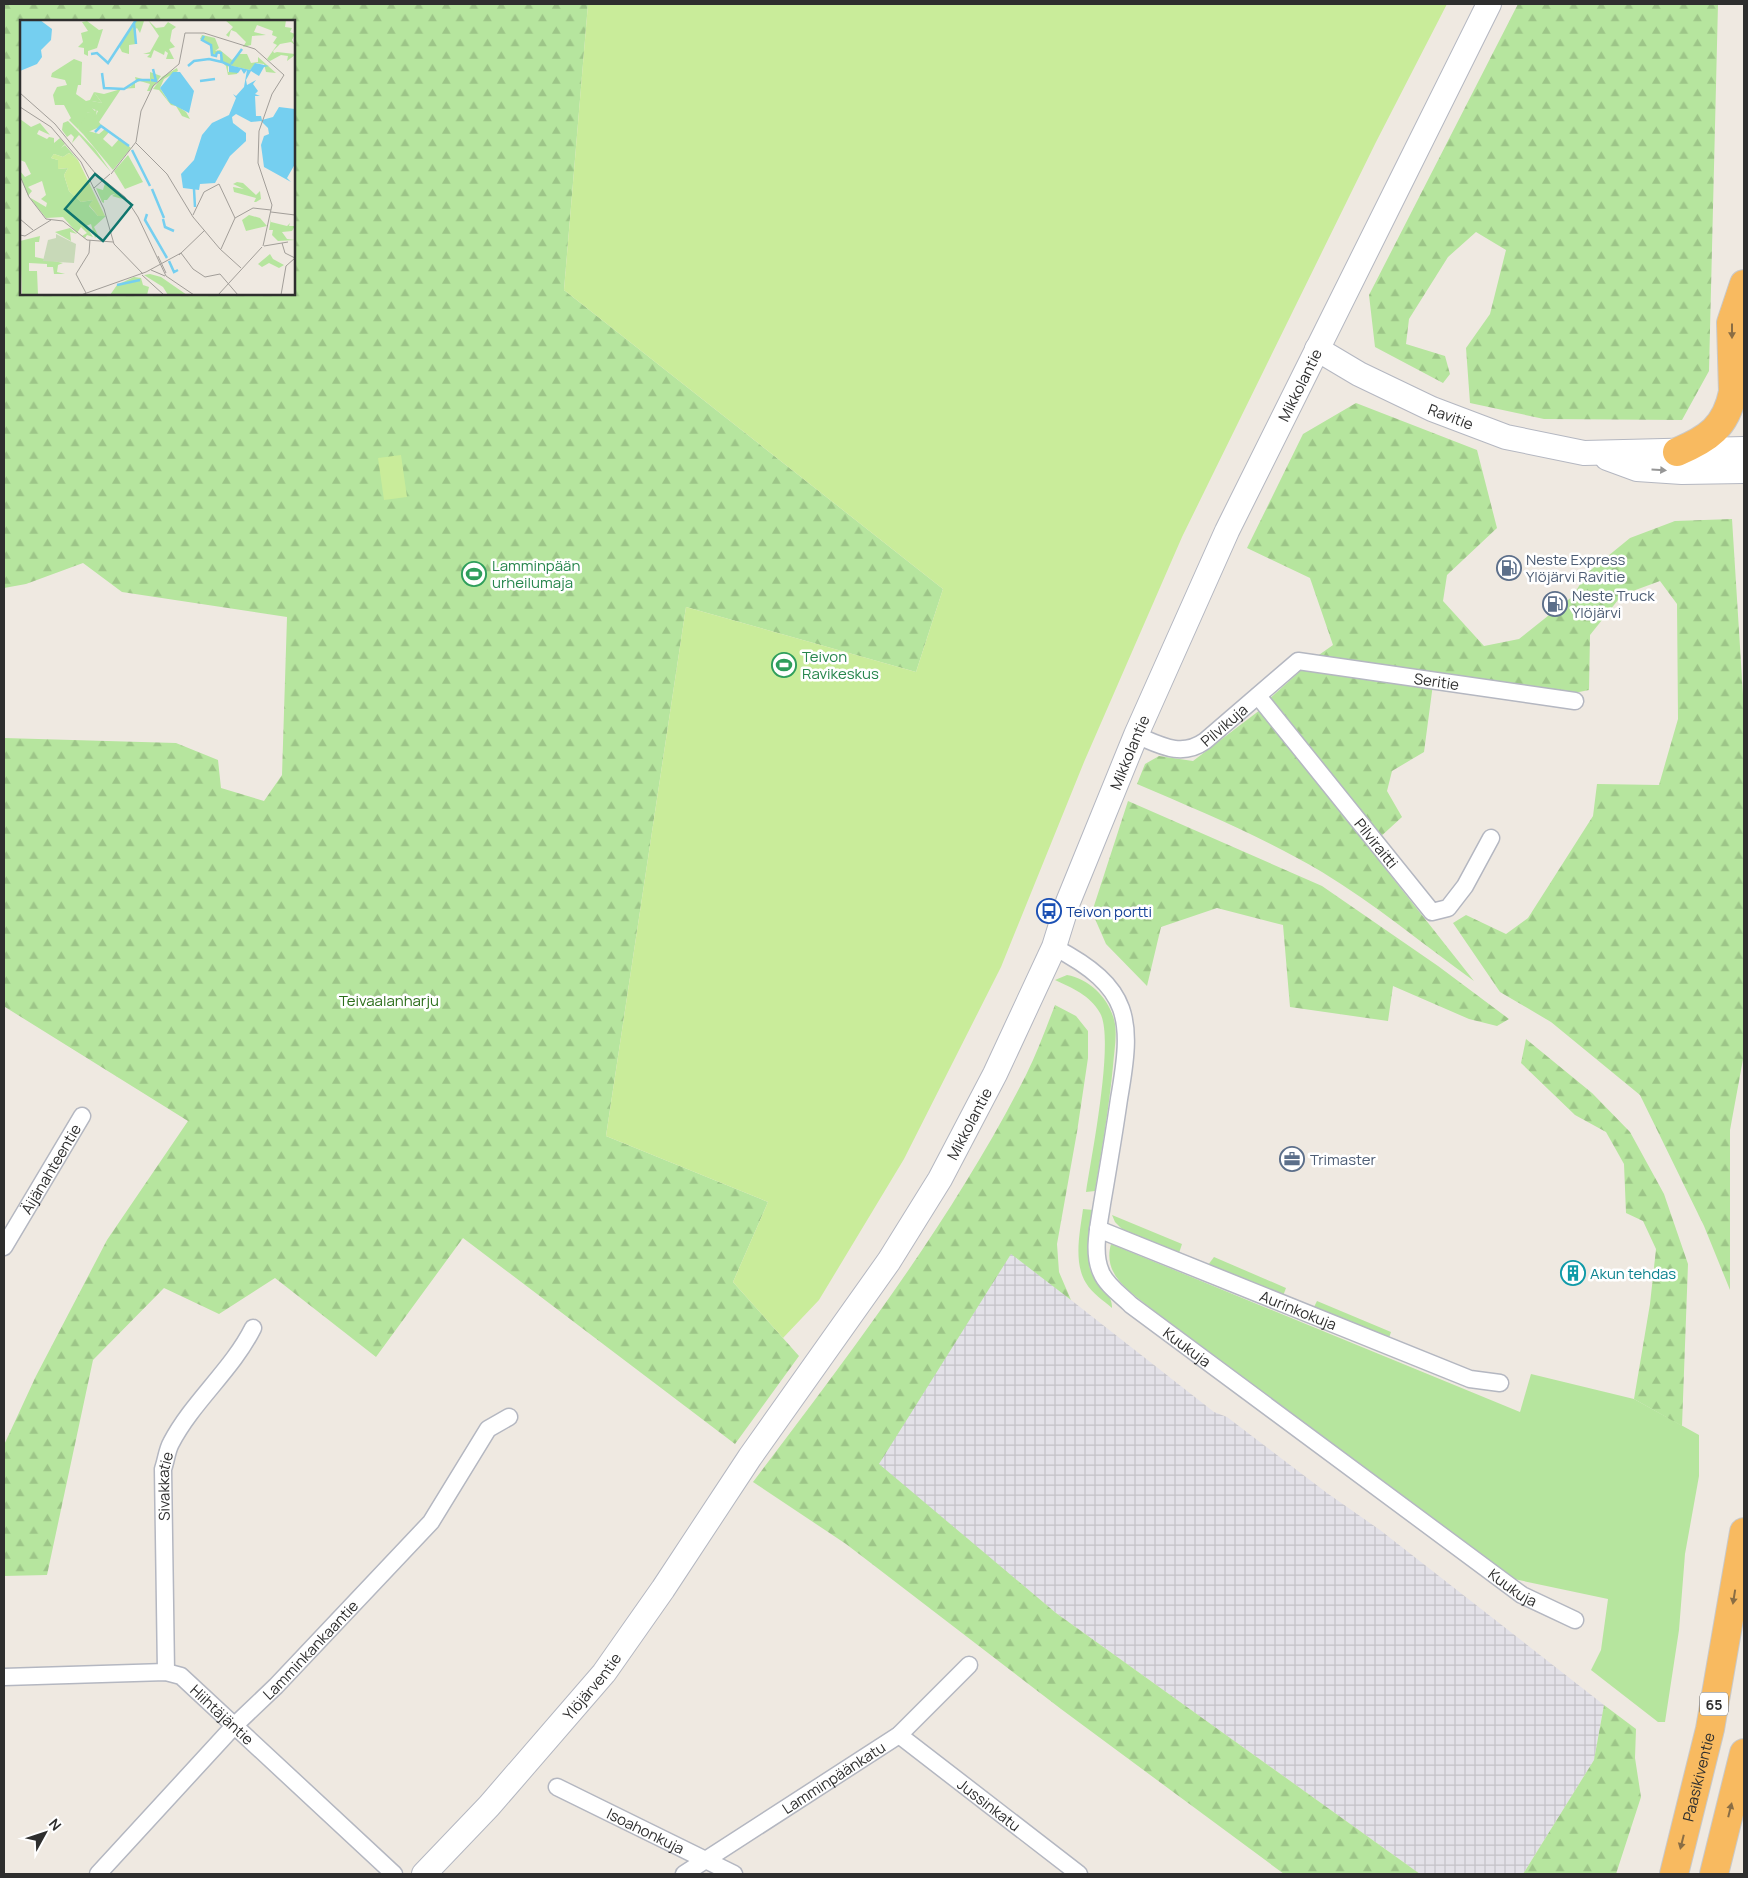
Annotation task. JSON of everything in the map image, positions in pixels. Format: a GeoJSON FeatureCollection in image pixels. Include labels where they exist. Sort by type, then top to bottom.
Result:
{"type":"FeatureCollection","features":[{"type":"Feature","properties":{"kind":"highway"},"geometry":{"type":"LineString","coordinates":[[1677,452],[1695,445],[1711,435],[1718,427],[1731,401],[1733,392],[1731,323],[1744,284]]}},
{"type":"Feature","properties":{"kind":"highway","name":"Paasikiventie"},"geometry":{"type":"LineString","coordinates":[[1674,1874],[1710,1730],[1744,1532]]}},
{"type":"Feature","properties":{"kind":"highway"},"geometry":{"type":"LineString","coordinates":[[1714,1874],[1744,1753]]}},
{"type":"Feature","properties":{"kind":"main road","name":"Mikkolantie"},"geometry":{"type":"LineString","coordinates":[[735,1478],[883,1269],[940,1179],[995,1074],[1054,947],[1068,902],[1136,735],[1227,531],[1489,4]]}},
{"type":"Feature","properties":{"kind":"main road","name":"Ravitie"},"geometry":{"type":"LineString","coordinates":[[1317,349],[1396,392],[1471,426],[1506,437],[1571,451],[1596,454],[1625,451],[1677,452],[1744,449]]}},
{"type":"Feature","properties":{"kind":"main road","name":"Ravitie"},"geometry":{"type":"LineString","coordinates":[[1596,454],[1637,469],[1682,472],[1744,471]]}},
{"type":"Feature","properties":{"kind":"main road","name":"Ylöjärventie"},"geometry":{"type":"LineString","coordinates":[[424,1874],[489,1806],[604,1673],[663,1589],[735,1478]]}},
{"type":"Feature","properties":{"kind":"street","name":"Pilvikuja"},"geometry":{"type":"LineString","coordinates":[[1136,735],[1175,750],[1193,748],[1205,741],[1298,661]]}},
{"type":"Feature","properties":{"kind":"street","name":"Seritie"},"geometry":{"type":"LineString","coordinates":[[1298,661],[1575,701]]}},
{"type":"Feature","properties":{"kind":"street","name":"Pilviraitti"},"geometry":{"type":"LineString","coordinates":[[1258,696],[1432,912],[1448,908],[1465,886],[1490,838]]}},
{"type":"Feature","properties":{"kind":"street","name":"Kuukuja"},"geometry":{"type":"LineString","coordinates":[[1054,947],[1081,961],[1101,979],[1114,995],[1126,1022],[1127,1054],[1098,1229],[1097,1258],[1100,1270],[1108,1284],[1131,1304],[1522,1595],[1575,1620]]}},
{"type":"Feature","properties":{"kind":"street","name":"Äijänahteentie"},"geometry":{"type":"LineString","coordinates":[[4,1247],[82,1116]]}},
{"type":"Feature","properties":{"kind":"street","name":"Aurinkokuja"},"geometry":{"type":"LineString","coordinates":[[1098,1229],[1470,1379],[1500,1383]]}},
{"type":"Feature","properties":{"kind":"street","name":"Sivakkatie"},"geometry":{"type":"LineString","coordinates":[[166,1672],[163,1469],[170,1444],[189,1416],[244,1346],[252,1328]]}},
{"type":"Feature","properties":{"kind":"street","name":"Lamminkankaantie"},"geometry":{"type":"LineString","coordinates":[[98,1874],[234,1726],[280,1681],[431,1522],[488,1430],[510,1416]]}},
{"type":"Feature","properties":{"kind":"street","name":"Lamminpäänkatu"},"geometry":{"type":"LineString","coordinates":[[684,1874],[899,1735],[969,1665]]}},
{"type":"Feature","properties":{"kind":"street","name":"Hiihtäjäntie"},"geometry":{"type":"LineString","coordinates":[[4,1677],[166,1672],[181,1676],[394,1874]]}},
{"type":"Feature","properties":{"kind":"street","name":"Jussinkatu"},"geometry":{"type":"LineString","coordinates":[[899,1735],[1079,1874]]}},
{"type":"Feature","properties":{"kind":"street","name":"Isoahonkuja"},"geometry":{"type":"LineString","coordinates":[[557,1787],[706,1858],[734,1874]]}},
{"type":"Feature","properties":{"kind":"shaded area"},"geometry":{"type":"Polygon","coordinates":[[[1011,1253],[1214,1412],[1227,1417],[1327,1493],[1380,1530],[1604,1705],[1594,1760],[1523,1874],[1420,1874],[1056,1613],[878,1464],[1011,1253]]]}},
{"type":"Feature","properties":{"kind":"green space","name":"Teivaalanharju"},"geometry":{"type":"Polygon","coordinates":[[[4,4],[588,4],[564,290],[943,589],[916,672],[686,607],[606,1136],[768,1202],[733,1282],[799,1356],[735,1444],[463,1238],[376,1357],[275,1278],[219,1314],[164,1288],[93,1360],[47,1575],[4,1576],[4,1445],[36,1376],[107,1240],[188,1121],[4,1008],[4,738],[176,743],[218,760],[221,788],[264,801],[282,775],[287,617],[122,592],[83,563],[26,584],[4,588],[4,4]]]}},
{"type":"Feature","properties":{"kind":"green space","name":"Teivon Ravikeskus"},"geometry":{"type":"Polygon","coordinates":[[[588,4],[1447,4],[1376,142],[1182,537],[1084,762],[1001,967],[904,1159],[819,1300],[783,1338],[733,1282],[768,1202],[606,1136],[686,607],[916,672],[943,589],[564,290],[588,4]]]}},
{"type":"Feature","properties":{"kind":"green space"},"geometry":{"type":"Polygon","coordinates":[[[1518,4],[1718,4],[1709,371],[1682,420],[1544,419],[1470,403],[1466,348],[1490,314],[1506,250],[1476,232],[1448,257],[1409,319],[1406,344],[1445,356],[1450,374],[1443,383],[1375,347],[1369,295],[1518,4]]]}},
{"type":"Feature","properties":{"kind":"green space"},"geometry":{"type":"Polygon","coordinates":[[[1356,403],[1477,450],[1497,528],[1447,575],[1443,601],[1484,646],[1519,639],[1573,596],[1586,574],[1630,538],[1675,521],[1732,519],[1744,711],[1744,1054],[1730,1130],[1730,1290],[1704,1226],[1640,1095],[1551,1022],[1500,992],[1453,923],[1466,915],[1506,934],[1528,918],[1593,816],[1597,784],[1659,785],[1678,719],[1677,604],[1660,581],[1622,595],[1590,635],[1589,690],[1564,695],[1316,657],[1333,645],[1310,578],[1247,548],[1303,434],[1356,403]]]}},
{"type":"Feature","properties":{"kind":"green space"},"geometry":{"type":"Polygon","coordinates":[[[401,455],[407,497],[384,500],[378,458],[401,455]]]}},
{"type":"Feature","properties":{"kind":"green space"},"geometry":{"type":"Polygon","coordinates":[[[1306,666],[1433,684],[1424,752],[1392,771],[1387,791],[1402,817],[1378,839],[1267,701],[1306,666]]]}},
{"type":"Feature","properties":{"kind":"green space"},"geometry":{"type":"Polygon","coordinates":[[[1260,710],[1474,981],[1342,884],[1300,859],[1208,814],[1137,784],[1145,764],[1159,756],[1193,761],[1260,710]]]}},
{"type":"Feature","properties":{"kind":"green space"},"geometry":{"type":"Polygon","coordinates":[[[1128,801],[1322,886],[1438,966],[1509,1019],[1497,1026],[1469,1019],[1393,986],[1388,1021],[1290,1007],[1283,925],[1217,908],[1161,927],[1147,986],[1106,944],[1092,912],[1128,801]]]}},
{"type":"Feature","properties":{"kind":"green space"},"geometry":{"type":"Polygon","coordinates":[[[1067,975],[1084,981],[1098,992],[1113,1015],[1116,1029],[1105,1128],[1095,1191],[1086,1192],[1100,1100],[1105,1047],[1104,1027],[1100,1013],[1091,1001],[1055,980],[1067,975]]]}},
{"type":"Feature","properties":{"kind":"green space"},"geometry":{"type":"Polygon","coordinates":[[[1055,1005],[1076,1016],[1088,1031],[1088,1058],[1057,1244],[1059,1272],[1071,1300],[1011,1254],[879,1464],[1056,1613],[1420,1874],[1284,1874],[1061,1709],[846,1544],[753,1482],[863,1335],[933,1234],[966,1182],[1026,1075],[1055,1005]]]}},
{"type":"Feature","properties":{"kind":"green space"},"geometry":{"type":"Polygon","coordinates":[[[1526,1039],[1592,1093],[1630,1132],[1664,1194],[1688,1264],[1682,1426],[1634,1399],[1650,1304],[1656,1249],[1643,1221],[1626,1213],[1624,1164],[1606,1132],[1575,1115],[1521,1063],[1526,1039]]]}},
{"type":"Feature","properties":{"kind":"green space"},"geometry":{"type":"Polygon","coordinates":[[[1083,1209],[1093,1210],[1089,1247],[1090,1269],[1095,1279],[1110,1297],[1112,1308],[1091,1290],[1082,1275],[1078,1247],[1083,1209]]]}},
{"type":"Feature","properties":{"kind":"green space"},"geometry":{"type":"Polygon","coordinates":[[[1112,1215],[1182,1244],[1179,1253],[1122,1229],[1115,1222],[1112,1215]]]}},
{"type":"Feature","properties":{"kind":"green space"},"geometry":{"type":"Polygon","coordinates":[[[1111,1244],[1520,1412],[1531,1374],[1634,1399],[1699,1435],[1699,1476],[1685,1554],[1679,1630],[1665,1722],[1658,1722],[1591,1670],[1601,1650],[1608,1599],[1514,1579],[1136,1297],[1120,1282],[1115,1274],[1109,1255],[1111,1244]]]}},
{"type":"Feature","properties":{"kind":"green space"},"geometry":{"type":"Polygon","coordinates":[[[1214,1257],[1286,1288],[1283,1296],[1208,1265],[1214,1257]]]}},
{"type":"Feature","properties":{"kind":"green space"},"geometry":{"type":"Polygon","coordinates":[[[1317,1301],[1391,1332],[1388,1341],[1313,1309],[1317,1301]]]}},
{"type":"Feature","properties":{"kind":"green space"},"geometry":{"type":"Polygon","coordinates":[[[1604,1705],[1636,1729],[1635,1758],[1641,1797],[1616,1874],[1523,1874],[1594,1760],[1604,1705]]]}},
{"type":"Feature","properties":{"kind":"place","name":"Neste Express Ylöjärvi Ravitie"},"geometry":{"type":"Point","coordinates":[1509,568]}},
{"type":"Feature","properties":{"kind":"place","name":"Lamminpään urheilumaja"},"geometry":{"type":"Point","coordinates":[474,574]}},
{"type":"Feature","properties":{"kind":"place","name":"Neste Truck Ylöjärvi"},"geometry":{"type":"Point","coordinates":[1555,604]}},
{"type":"Feature","properties":{"kind":"place","name":"Teivon Ravikeskus"},"geometry":{"type":"Point","coordinates":[784,665]}},
{"type":"Feature","properties":{"kind":"place","name":"Teivon portti"},"geometry":{"type":"Point","coordinates":[1049,911]}},
{"type":"Feature","properties":{"kind":"place","name":"Trimaster"},"geometry":{"type":"Point","coordinates":[1292,1159]}},
{"type":"Feature","properties":{"kind":"place","name":"Akun tehdas"},"geometry":{"type":"Point","coordinates":[1573,1273]}}]}
